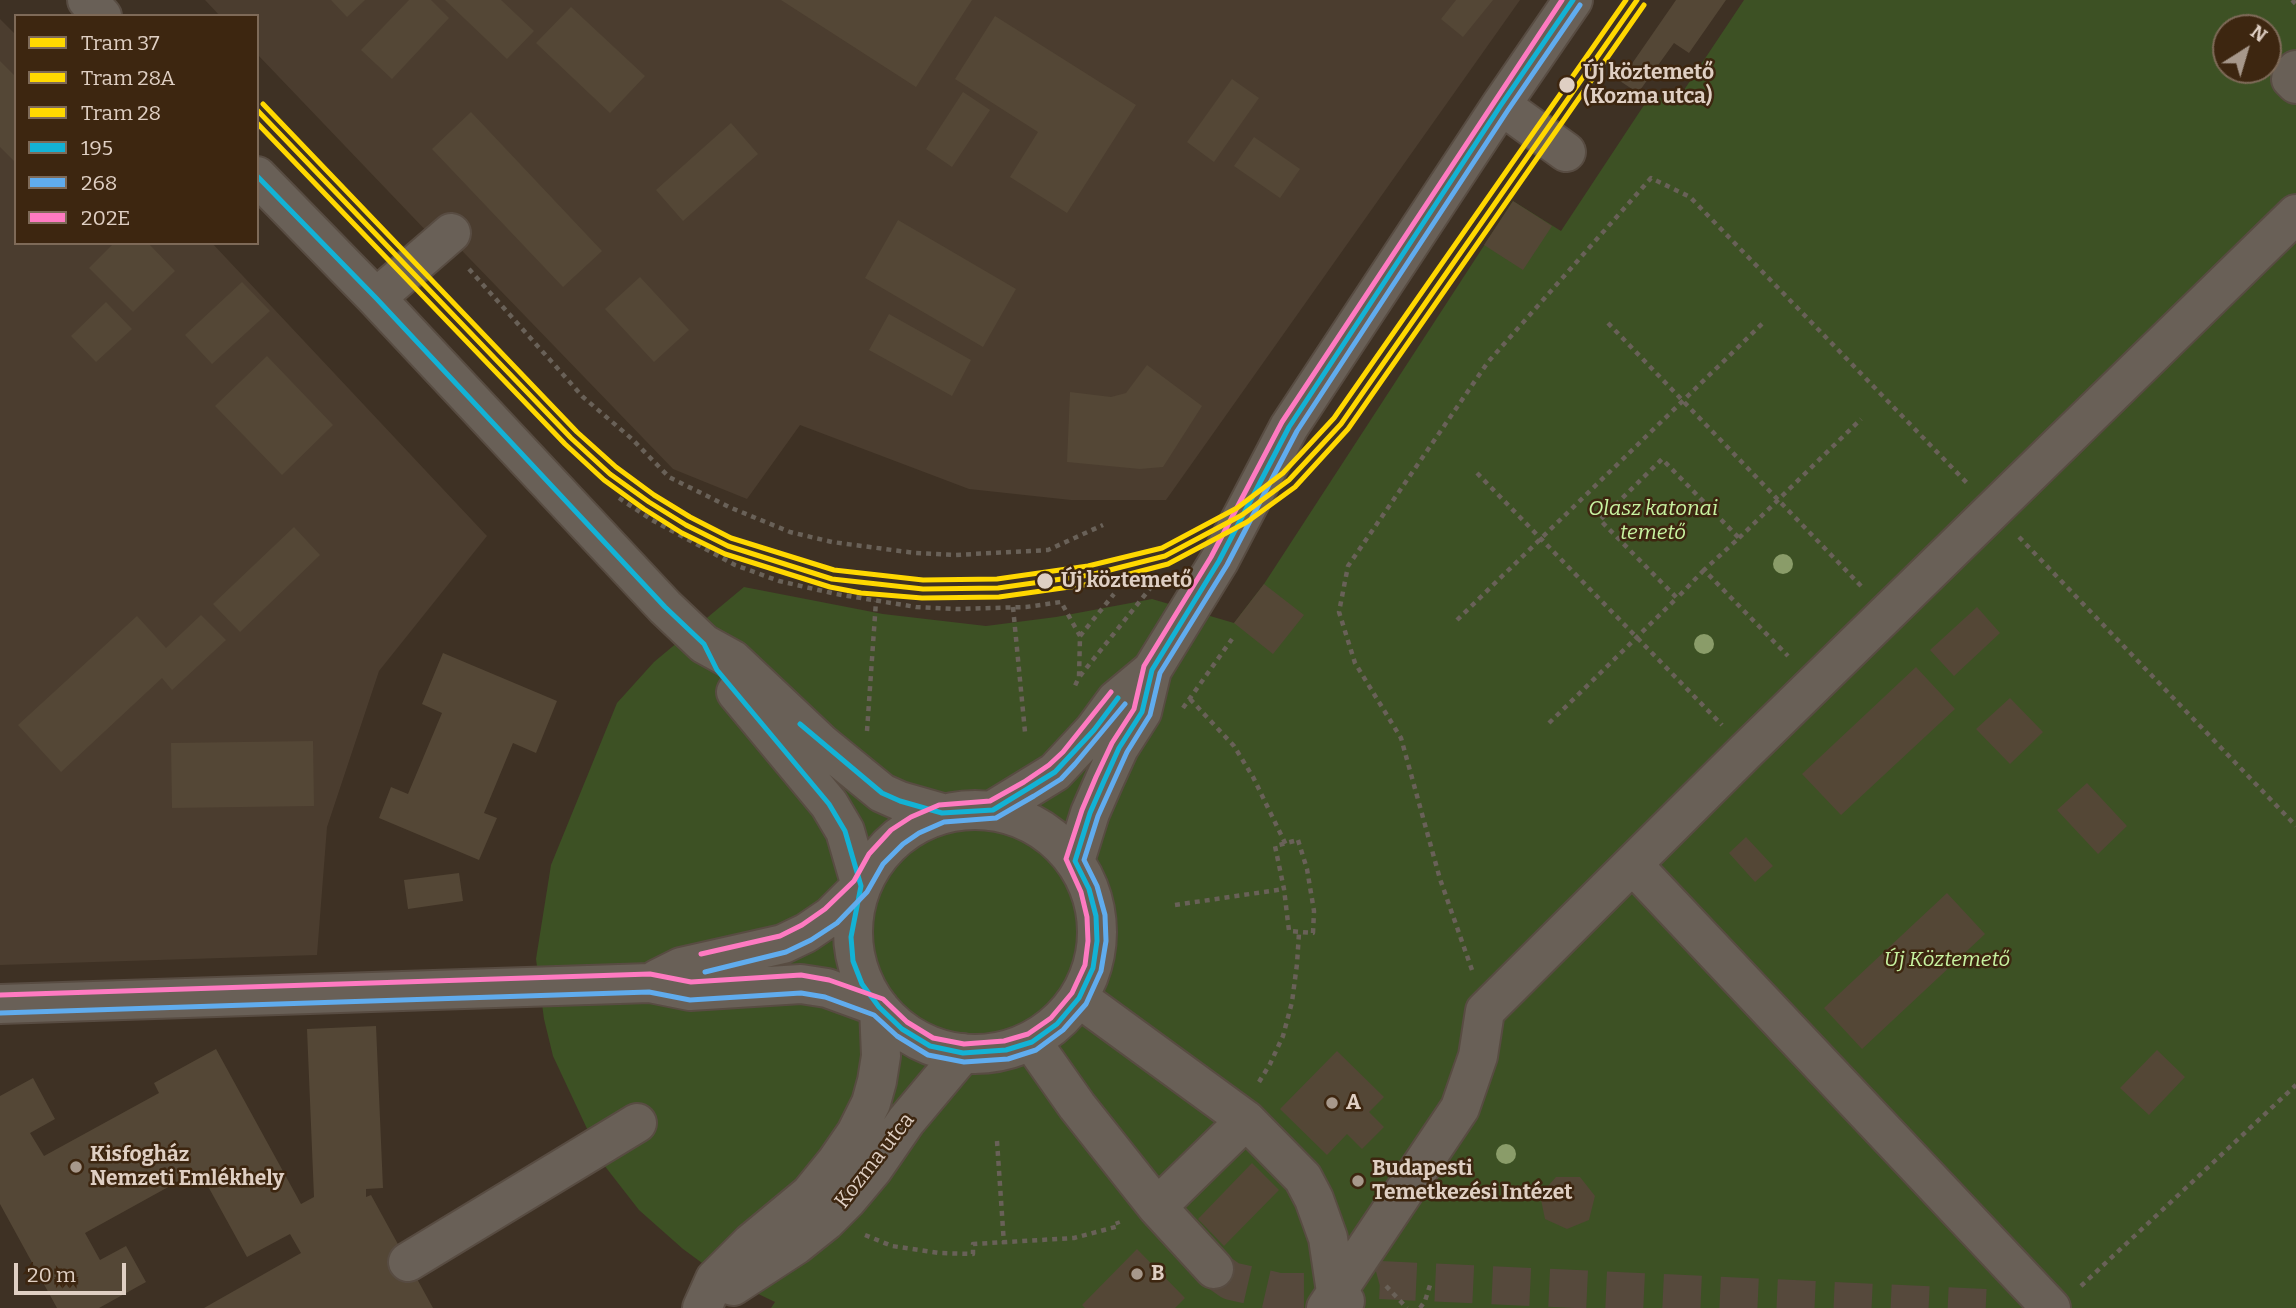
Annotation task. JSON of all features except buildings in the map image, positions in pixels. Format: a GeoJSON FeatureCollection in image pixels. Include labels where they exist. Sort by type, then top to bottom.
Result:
{"type":"FeatureCollection","features":[{"type":"Feature","properties":{"kind":"street"},"geometry":{"type":"LineString","coordinates":[[87,0],[100,14]]}},
{"type":"Feature","properties":{"kind":"street"},"geometry":{"type":"LineString","coordinates":[[1075,862],[1090,813],[1104,781],[1119,748],[1142,712],[1152,670],[1219,561],[1289,428],[1501,104],[1573,0]]}},
{"type":"Feature","properties":{"kind":"street"},"geometry":{"type":"LineString","coordinates":[[2296,70],[2291,79],[2296,84]]}},
{"type":"Feature","properties":{"kind":"street"},"geometry":{"type":"LineString","coordinates":[[1501,104],[1566,152]]}},
{"type":"Feature","properties":{"kind":"street"},"geometry":{"type":"LineString","coordinates":[[259,178],[376,298],[665,607],[704,644],[733,660],[822,744],[882,793],[900,801],[942,813],[993,810],[1025,819],[1052,834],[1075,862],[1089,889],[1096,916],[1097,941],[1093,968],[1079,998],[1057,1024],[1032,1042],[1006,1050],[963,1053],[930,1045],[902,1030],[879,1007],[862,984],[853,961],[852,937],[854,913],[861,887],[876,859],[897,837],[915,825],[942,813]]}},
{"type":"Feature","properties":{"kind":"street"},"geometry":{"type":"LineString","coordinates":[[1333,1304],[1460,1108],[1478,1056],[1485,1011],[1746,751],[2296,214]]}},
{"type":"Feature","properties":{"kind":"street"},"geometry":{"type":"LineString","coordinates":[[376,298],[447,236]]}},
{"type":"Feature","properties":{"kind":"street"},"geometry":{"type":"LineString","coordinates":[[704,644],[717,670],[829,804],[845,831],[861,887]]}},
{"type":"Feature","properties":{"kind":"street"},"geometry":{"type":"LineString","coordinates":[[993,810],[1055,772],[1094,730],[1116,700],[1152,670]]}},
{"type":"Feature","properties":{"kind":"street"},"geometry":{"type":"LineString","coordinates":[[1633,865],[2065,1299]]}},
{"type":"Feature","properties":{"kind":"street"},"geometry":{"type":"LineString","coordinates":[[650,983],[681,967],[783,944],[831,916],[861,887]]}},
{"type":"Feature","properties":{"kind":"street"},"geometry":{"type":"LineString","coordinates":[[0,1004],[650,983],[691,991],[801,984],[827,988],[879,1007]]}},
{"type":"Feature","properties":{"kind":"street"},"geometry":{"type":"LineString","coordinates":[[1079,998],[1249,1106],[1303,1178],[1314,1199],[1328,1238],[1333,1304]]}},
{"type":"Feature","properties":{"kind":"street","name":"Kozma utca"},"geometry":{"type":"LineString","coordinates":[[704,1306],[715,1279],[751,1243],[810,1194],[856,1133],[871,1103],[877,1082],[881,1056],[879,1007]]}},
{"type":"Feature","properties":{"kind":"street"},"geometry":{"type":"LineString","coordinates":[[1032,1042],[1077,1106],[1157,1207],[1214,1269]]}},
{"type":"Feature","properties":{"kind":"street","name":"Kozma utca"},"geometry":{"type":"LineString","coordinates":[[704,1306],[826,1222],[873,1168],[906,1121],[963,1053]]}},
{"type":"Feature","properties":{"kind":"street"},"geometry":{"type":"LineString","coordinates":[[1157,1207],[1249,1106]]}},
{"type":"Feature","properties":{"kind":"street"},"geometry":{"type":"LineString","coordinates":[[408,1262],[637,1123]]}},
{"type":"Feature","properties":{"kind":"path"},"geometry":{"type":"LineString","coordinates":[[2292,0],[2296,4]]}},
{"type":"Feature","properties":{"kind":"path"},"geometry":{"type":"LineString","coordinates":[[1485,1011],[1440,879],[1401,738],[1355,663],[1339,612],[1341,600],[1348,566],[1488,362],[1651,177],[1690,197],[2296,826]]}},
{"type":"Feature","properties":{"kind":"path"},"geometry":{"type":"LineString","coordinates":[[447,236],[583,397],[632,439],[669,477],[729,507],[790,532],[832,542],[915,553],[955,555],[1048,550],[1102,525]]}},
{"type":"Feature","properties":{"kind":"path"},"geometry":{"type":"LineString","coordinates":[[1457,620],[1764,322]]}},
{"type":"Feature","properties":{"kind":"path"},"geometry":{"type":"LineString","coordinates":[[1608,323],[1887,613]]}},
{"type":"Feature","properties":{"kind":"path"},"geometry":{"type":"LineString","coordinates":[[1549,723],[1861,419]]}},
{"type":"Feature","properties":{"kind":"path"},"geometry":{"type":"LineString","coordinates":[[1677,598],[1600,520],[1662,459],[1739,537]]}},
{"type":"Feature","properties":{"kind":"path"},"geometry":{"type":"LineString","coordinates":[[1478,473],[1746,751]]}},
{"type":"Feature","properties":{"kind":"path"},"geometry":{"type":"LineString","coordinates":[[611,493],[652,520],[735,565],[779,581],[916,607],[957,609],[1061,602],[1080,636],[1079,677]]}},
{"type":"Feature","properties":{"kind":"path"},"geometry":{"type":"LineString","coordinates":[[1704,570],[1815,684]]}},
{"type":"Feature","properties":{"kind":"path"},"geometry":{"type":"LineString","coordinates":[[1069,700],[1079,677],[1156,581]]}},
{"type":"Feature","properties":{"kind":"path"},"geometry":{"type":"LineString","coordinates":[[1080,636],[1114,594]]}},
{"type":"Feature","properties":{"kind":"path"},"geometry":{"type":"LineString","coordinates":[[866,737],[876,601]]}},
{"type":"Feature","properties":{"kind":"path"},"geometry":{"type":"LineString","coordinates":[[1013,607],[1024,732]]}},
{"type":"Feature","properties":{"kind":"path"},"geometry":{"type":"LineString","coordinates":[[1190,699],[1234,746],[1254,777],[1286,845]]}},
{"type":"Feature","properties":{"kind":"path"},"geometry":{"type":"LineString","coordinates":[[1298,840],[1307,869],[1314,911],[1312,933],[1289,931],[1284,889],[1275,846],[1298,840]]}},
{"type":"Feature","properties":{"kind":"path"},"geometry":{"type":"LineString","coordinates":[[1175,905],[1284,889]]}},
{"type":"Feature","properties":{"kind":"path"},"geometry":{"type":"LineString","coordinates":[[1249,1106],[1283,1036],[1297,964],[1299,933]]}},
{"type":"Feature","properties":{"kind":"path"},"geometry":{"type":"LineString","coordinates":[[2065,1299],[2296,1085]]}},
{"type":"Feature","properties":{"kind":"path"},"geometry":{"type":"LineString","coordinates":[[997,1141],[1004,1244]]}},
{"type":"Feature","properties":{"kind":"path"},"geometry":{"type":"LineString","coordinates":[[864,1236],[892,1246],[939,1253],[973,1254],[973,1244],[1073,1238],[1102,1232],[1119,1226],[1113,1214]]}},
{"type":"Feature","properties":{"kind":"path"},"geometry":{"type":"LineString","coordinates":[[1380,1280],[1407,1308]]}},
{"type":"Feature","properties":{"kind":"path"},"geometry":{"type":"LineString","coordinates":[[1420,1308],[1431,1282]]}},
{"type":"Feature","properties":{"kind":"shaded area"},"geometry":{"type":"Polygon","coordinates":[[[205,0],[1520,0],[1166,500],[1071,500],[969,489],[800,425],[747,499],[673,469],[440,228],[432,237],[259,56],[259,14],[218,14],[205,0]]]}},
{"type":"Feature","properties":{"kind":"shaded area"},"geometry":{"type":"Polygon","coordinates":[[[0,19],[14,33],[14,245],[214,245],[487,536],[379,671],[327,827],[317,955],[0,965],[0,19]]]}},
{"type":"Feature","properties":{"kind":"green space","name":"Új Köztemető"},"geometry":{"type":"Polygon","coordinates":[[[1744,0],[2296,0],[2296,1308],[771,1308],[775,1302],[717,1274],[683,1249],[639,1210],[604,1165],[553,1056],[544,1019],[536,959],[551,865],[617,703],[654,662],[744,587],[883,614],[986,626],[1056,617],[1152,599],[1234,623],[1264,584],[1513,201],[1561,231],[1652,93],[1674,105],[1744,0]]]}},
{"type":"Feature","properties":{"kind":"tunnel"},"geometry":{"type":"LineString","coordinates":[[1214,1269],[1231,1281],[1279,1292],[1336,1292],[1380,1280],[1987,1308]]}},
{"type":"Feature","properties":{"kind":"tram line","name":"28"},"geometry":{"type":"LineString","coordinates":[[263,104],[577,432],[616,467],[654,495],[731,538],[834,570],[923,580],[997,579],[1088,566],[1162,548],[1237,508],[1283,473],[1334,418],[1626,0]]}},
{"type":"Feature","properties":{"kind":"tram line","name":"37"},"geometry":{"type":"LineString","coordinates":[[259,112],[571,438],[610,474],[649,502],[728,546],[832,579],[923,589],[998,588],[1090,575],[1165,556],[1242,515],[1289,480],[1341,424],[1637,0]]}},
{"type":"Feature","properties":{"kind":"tram line","name":"28A"},"geometry":{"type":"LineString","coordinates":[[259,125],[565,444],[604,480],[644,509],[682,533],[725,554],[830,587],[861,593],[922,598],[999,597],[1091,584],[1168,564],[1247,522],[1295,487],[1348,429],[1644,5]]}},
{"type":"Feature","properties":{"kind":"transit line","name":"202E"},"geometry":{"type":"LineString","coordinates":[[0,995],[650,974],[691,982],[801,975],[829,980],[883,999],[907,1022],[933,1038],[964,1044],[1004,1041],[1028,1034],[1051,1018],[1072,993],[1085,965],[1087,917],[1081,892],[1066,859],[1096,777],[1112,743],[1134,709],[1144,666],[1211,557],[1282,422],[1562,0]]}},
{"type":"Feature","properties":{"kind":"transit line","name":"195"},"geometry":{"type":"LineString","coordinates":[[259,178],[376,298],[665,607],[704,644],[717,670],[829,804],[845,831],[861,886],[851,937],[853,961],[862,984],[879,1007],[902,1029],[930,1046],[963,1053],[1006,1050],[1032,1042],[1057,1024],[1079,998],[1093,968],[1097,941],[1096,916],[1089,889],[1075,861],[1090,813],[1104,781],[1119,748],[1142,712],[1152,670],[1219,561],[1289,427],[1573,0]]}},
{"type":"Feature","properties":{"kind":"transit line","name":"268"},"geometry":{"type":"LineString","coordinates":[[0,1013],[649,992],[690,1000],[801,993],[825,997],[874,1015],[897,1036],[928,1055],[964,1062],[1008,1059],[1036,1050],[1063,1030],[1086,1004],[1101,971],[1106,941],[1105,915],[1097,886],[1084,860],[1098,816],[1127,752],[1150,715],[1160,673],[1227,565],[1297,431],[1580,5]]}},
{"type":"Feature","properties":{"kind":"transit line","name":"202E"},"geometry":{"type":"LineString","coordinates":[[701,954],[780,936],[802,925],[825,909],[854,881],[869,854],[891,830],[911,817],[939,805],[990,801],[1024,782],[1063,752],[1111,692]]}},
{"type":"Feature","properties":{"kind":"transit line","name":"195"},"geometry":{"type":"LineString","coordinates":[[800,724],[882,793],[942,813],[993,810],[1055,772],[1094,730],[1118,698]]}},
{"type":"Feature","properties":{"kind":"transit line","name":"268"},"geometry":{"type":"LineString","coordinates":[[705,972],[786,952],[811,940],[837,923],[867,892],[883,864],[903,844],[919,833],[944,822],[996,818],[1061,779],[1125,704]]}},
{"type":"Feature","properties":{"kind":"place","name":"Új köztemető (Kozma utca)"},"geometry":{"type":"Point","coordinates":[1567,85]}},
{"type":"Feature","properties":{"kind":"place","name":"Új köztemető"},"geometry":{"type":"Point","coordinates":[1045,581]}},
{"type":"Feature","properties":{"kind":"place","name":"A"},"geometry":{"type":"Point","coordinates":[1332,1103]}},
{"type":"Feature","properties":{"kind":"place","name":"Kisfogház Nemzeti Emlékhely"},"geometry":{"type":"Point","coordinates":[76,1167]}},
{"type":"Feature","properties":{"kind":"place","name":"Budapesti Temetkezési Intézet"},"geometry":{"type":"Point","coordinates":[1358,1181]}},
{"type":"Feature","properties":{"kind":"place","name":"B"},"geometry":{"type":"Point","coordinates":[1137,1274]}},
{"type":"Feature","properties":{"kind":"park label","name":"Olasz katonai temető"},"geometry":{"type":"Point","coordinates":[1653,521]}}]}
